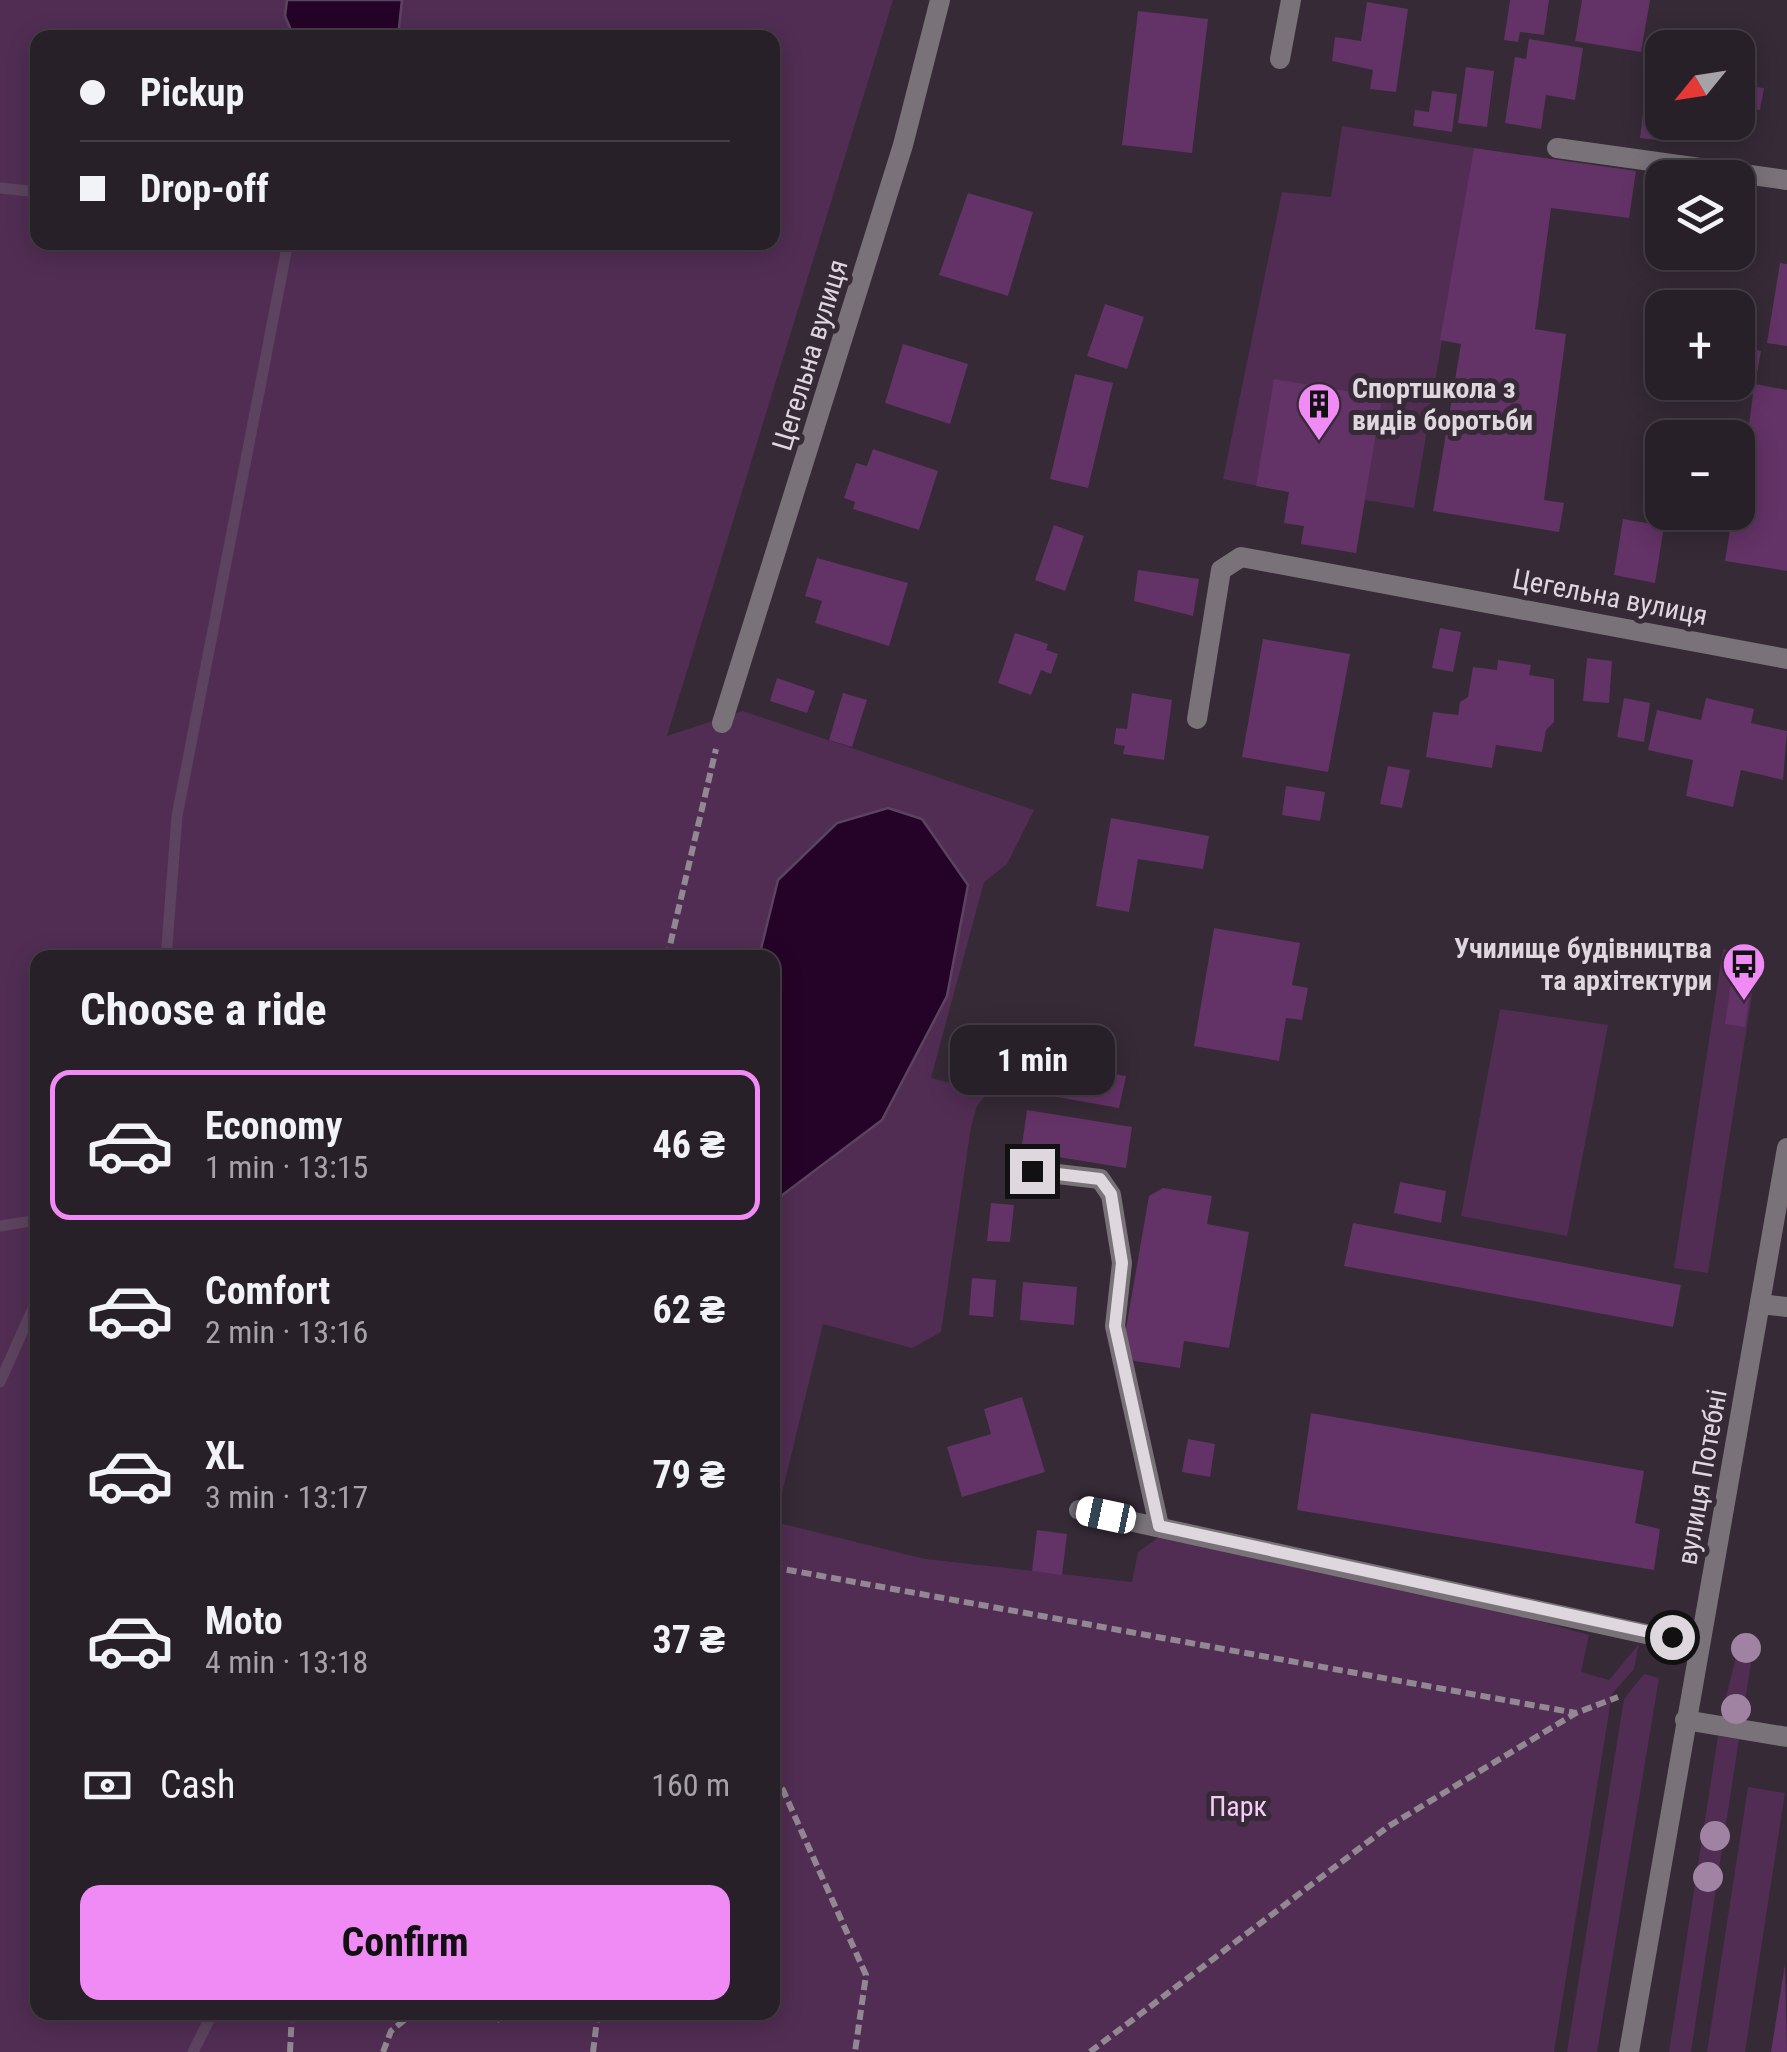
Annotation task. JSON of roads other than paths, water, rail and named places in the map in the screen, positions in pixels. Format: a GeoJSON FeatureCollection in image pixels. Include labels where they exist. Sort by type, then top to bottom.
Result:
{"type":"FeatureCollection","features":[{"type":"Feature","properties":{"kind":"street","name":"Цегельна вулиця"},"geometry":{"type":"LineString","coordinates":[[722,724],[904,145],[940,0]]}},
{"type":"Feature","properties":{"kind":"street"},"geometry":{"type":"LineString","coordinates":[[1280,58],[1291,0]]}},
{"type":"Feature","properties":{"kind":"street"},"geometry":{"type":"LineString","coordinates":[[1557,148],[1787,180]]}},
{"type":"Feature","properties":{"kind":"street","name":"Цегельна вулиця"},"geometry":{"type":"LineString","coordinates":[[1198,719],[1221,570],[1241,557],[1787,659]]}},
{"type":"Feature","properties":{"kind":"street","name":"вулиця Потебні"},"geometry":{"type":"LineString","coordinates":[[1629,2052],[1698,1639],[1718,1556],[1787,1148]]}},
{"type":"Feature","properties":{"kind":"street"},"geometry":{"type":"LineString","coordinates":[[1032,1171],[1100,1179],[1111,1194],[1122,1263],[1115,1326],[1159,1526]]}},
{"type":"Feature","properties":{"kind":"street"},"geometry":{"type":"LineString","coordinates":[[1760,1304],[1787,1307]]}},
{"type":"Feature","properties":{"kind":"street"},"geometry":{"type":"LineString","coordinates":[[1079,1510],[1646,1634],[1698,1639]]}},
{"type":"Feature","properties":{"kind":"street"},"geometry":{"type":"LineString","coordinates":[[1685,1720],[1787,1737]]}},
{"type":"Feature","properties":{"kind":"waterway"},"geometry":{"type":"LineString","coordinates":[[0,188],[30,191]]}},
{"type":"Feature","properties":{"kind":"waterway"},"geometry":{"type":"LineString","coordinates":[[167,950],[177,816],[286,250]]}},
{"type":"Feature","properties":{"kind":"waterway"},"geometry":{"type":"LineString","coordinates":[[0,1226],[30,1221]]}},
{"type":"Feature","properties":{"kind":"waterway"},"geometry":{"type":"LineString","coordinates":[[0,1382],[30,1315]]}},
{"type":"Feature","properties":{"kind":"waterway"},"geometry":{"type":"LineString","coordinates":[[193,2052],[209,2020]]}},
{"type":"Feature","properties":{"kind":"place","name":"Спортшкола з видів боротьби"},"geometry":{"type":"Point","coordinates":[1319,442]}},
{"type":"Feature","properties":{"kind":"place","name":"Училище будівництва та архітектури"},"geometry":{"type":"Point","coordinates":[1744,1002]}},
{"type":"Feature","properties":{"kind":"park label","name":"Парк"},"geometry":{"type":"Point","coordinates":[1238,1806]}}]}
